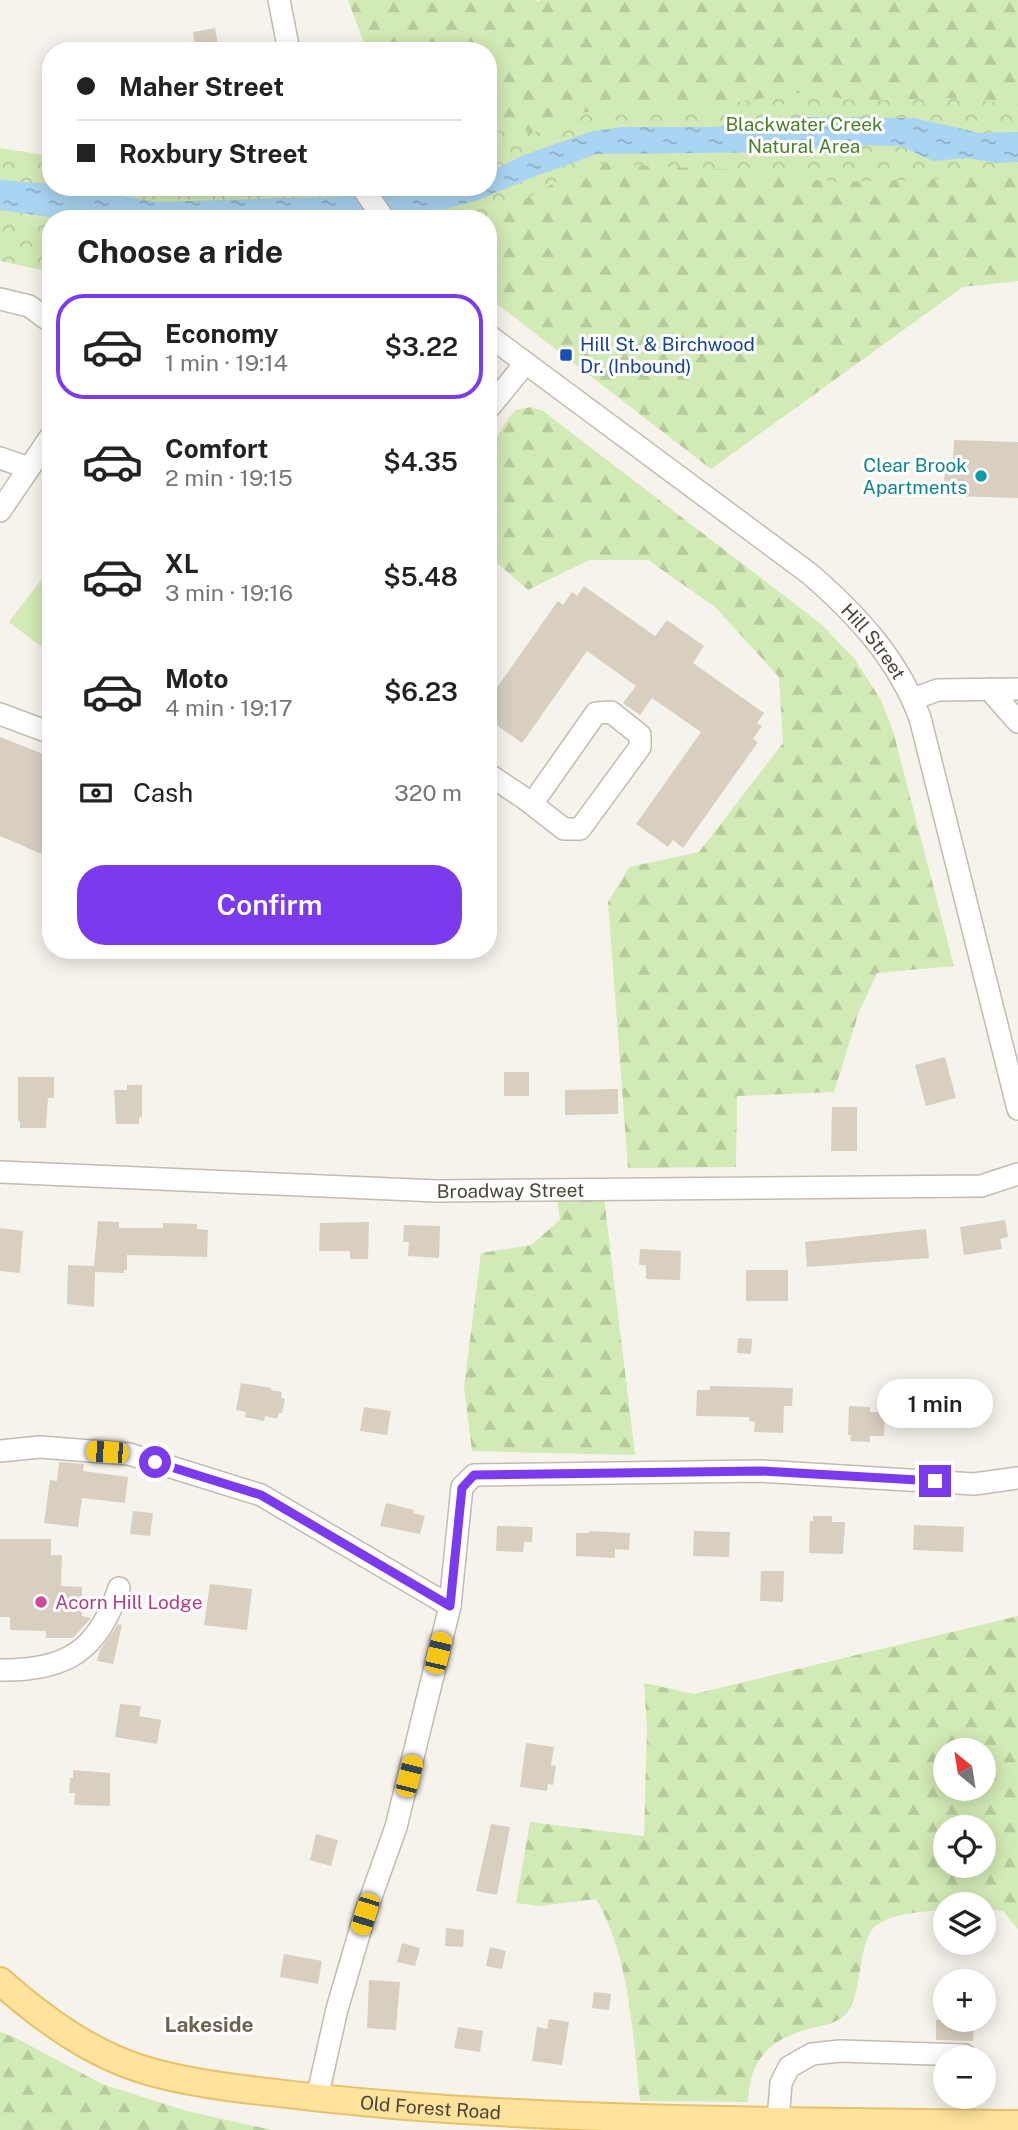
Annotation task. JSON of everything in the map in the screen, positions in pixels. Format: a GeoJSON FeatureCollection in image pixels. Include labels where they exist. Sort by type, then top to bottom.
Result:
{"type":"FeatureCollection","features":[{"type":"Feature","properties":{"kind":"main road","name":"Old Forest Road"},"geometry":{"type":"LineString","coordinates":[[0,1981],[51,2023],[97,2051],[146,2071],[192,2082],[317,2098],[535,2114],[1018,2124]]}},
{"type":"Feature","properties":{"kind":"street"},"geometry":{"type":"LineString","coordinates":[[279,0],[287,42]]}},
{"type":"Feature","properties":{"kind":"street"},"geometry":{"type":"LineString","coordinates":[[0,299],[29,306],[42,315]]}},
{"type":"Feature","properties":{"kind":"street","name":"Hill Street"},"geometry":{"type":"LineString","coordinates":[[497,342],[810,573],[870,632],[898,671],[913,699],[927,742],[1018,1109]]}},
{"type":"Feature","properties":{"kind":"street"},"geometry":{"type":"LineString","coordinates":[[497,398],[525,364]]}},
{"type":"Feature","properties":{"kind":"street"},"geometry":{"type":"LineString","coordinates":[[0,511],[42,449]]}},
{"type":"Feature","properties":{"kind":"street"},"geometry":{"type":"LineString","coordinates":[[0,457],[29,468]]}},
{"type":"Feature","properties":{"kind":"street"},"geometry":{"type":"LineString","coordinates":[[989,689],[1018,722]]}},
{"type":"Feature","properties":{"kind":"street"},"geometry":{"type":"LineString","coordinates":[[913,699],[938,690],[1018,689]]}},
{"type":"Feature","properties":{"kind":"street"},"geometry":{"type":"LineString","coordinates":[[497,780],[564,829],[580,829],[640,747],[640,735],[611,712],[596,713],[532,804]]}},
{"type":"Feature","properties":{"kind":"street"},"geometry":{"type":"LineString","coordinates":[[0,713],[42,729]]}},
{"type":"Feature","properties":{"kind":"street","name":"Broadway Street"},"geometry":{"type":"LineString","coordinates":[[0,1172],[437,1191],[981,1186],[1018,1174]]}},
{"type":"Feature","properties":{"kind":"street"},"geometry":{"type":"LineString","coordinates":[[0,1451],[40,1447],[129,1454],[261,1495],[450,1606]]}},
{"type":"Feature","properties":{"kind":"street"},"geometry":{"type":"LineString","coordinates":[[317,2098],[337,2009],[365,1914],[396,1827],[450,1606],[462,1488],[474,1475],[760,1471],[974,1484],[1018,1478]]}},
{"type":"Feature","properties":{"kind":"street"},"geometry":{"type":"LineString","coordinates":[[0,1670],[32,1670],[68,1659],[83,1650],[97,1634],[112,1609],[119,1588]]}},
{"type":"Feature","properties":{"kind":"street"},"geometry":{"type":"LineString","coordinates":[[779,2121],[781,2083],[789,2067],[812,2054],[839,2051],[933,2054]]}},
{"type":"Feature","properties":{"kind":"green space"},"geometry":{"type":"Polygon","coordinates":[[[348,0],[1018,0],[1018,132],[954,125],[497,172],[497,42],[364,42],[348,0]]]}},
{"type":"Feature","properties":{"kind":"green space","name":"Blackwater Creek Natural Area"},"geometry":{"type":"Polygon","coordinates":[[[804,92],[857,101],[947,98],[1000,102],[1018,100],[1018,177],[836,182],[733,170],[590,163],[497,215],[497,210],[42,210],[42,270],[0,261],[0,148],[42,155],[42,196],[497,196],[497,132],[524,124],[528,135],[582,113],[622,105],[717,105],[804,92]]]}},
{"type":"Feature","properties":{"kind":"green space"},"geometry":{"type":"Polygon","coordinates":[[[597,154],[1018,162],[1018,281],[963,287],[711,469],[497,304],[497,214],[597,154]]]}},
{"type":"Feature","properties":{"kind":"green space"},"geometry":{"type":"Polygon","coordinates":[[[531,407],[543,411],[821,624],[854,658],[881,700],[893,731],[954,966],[877,973],[859,1012],[834,1092],[737,1096],[736,1167],[628,1168],[608,902],[629,867],[699,852],[783,743],[779,677],[715,607],[648,560],[589,560],[528,590],[497,563],[497,437],[516,410],[531,407]]]}},
{"type":"Feature","properties":{"kind":"green space"},"geometry":{"type":"Polygon","coordinates":[[[42,579],[42,647],[9,622],[42,579]]]}},
{"type":"Feature","properties":{"kind":"green space"},"geometry":{"type":"Polygon","coordinates":[[[557,1198],[604,1198],[635,1455],[472,1451],[464,1387],[481,1253],[531,1245],[560,1220],[557,1198]]]}},
{"type":"Feature","properties":{"kind":"green space"},"geometry":{"type":"Polygon","coordinates":[[[1018,1616],[1018,1929],[1003,1911],[996,1910],[996,1892],[933,1892],[933,1911],[901,1915],[884,1921],[871,1931],[849,2010],[834,2022],[788,2036],[767,2051],[753,2072],[748,2102],[640,2101],[623,1971],[607,1922],[596,1899],[539,1906],[516,1903],[530,1822],[644,1836],[647,1729],[644,1683],[694,1694],[1018,1616]]]}},
{"type":"Feature","properties":{"kind":"green space"},"geometry":{"type":"Polygon","coordinates":[[[0,2032],[102,2084],[187,2111],[272,2130],[0,2130],[0,2032]]]}},
{"type":"Feature","properties":{"kind":"water"},"geometry":{"type":"Polygon","coordinates":[[[803,117],[914,118],[980,133],[1018,132],[1018,162],[996,163],[968,158],[933,161],[901,146],[839,145],[778,152],[597,154],[497,192],[497,168],[521,156],[593,131],[623,127],[715,127],[754,120],[803,117]]]}},
{"type":"Feature","properties":{"kind":"water"},"geometry":{"type":"Polygon","coordinates":[[[0,180],[42,183],[42,196],[122,196],[157,202],[359,196],[488,196],[450,208],[433,210],[42,210],[42,216],[0,210],[0,180]]]}},
{"type":"Feature","properties":{"kind":"building"},"geometry":{"type":"Polygon","coordinates":[[[215,28],[217,42],[195,42],[193,32],[215,28]]]}},
{"type":"Feature","properties":{"kind":"building","name":"Clear Brook Apartments"},"geometry":{"type":"Polygon","coordinates":[[[954,440],[1018,442],[1018,498],[952,496],[953,488],[944,488],[945,463],[953,463],[954,440]]]}},
{"type":"Feature","properties":{"kind":"building"},"geometry":{"type":"Polygon","coordinates":[[[584,586],[655,636],[667,620],[704,646],[693,663],[764,713],[757,723],[762,726],[753,739],[758,742],[683,848],[673,840],[668,847],[636,824],[701,732],[652,698],[640,715],[623,703],[636,686],[587,651],[522,743],[497,725],[497,687],[558,601],[563,605],[572,592],[577,596],[584,586]]]}},
{"type":"Feature","properties":{"kind":"building"},"geometry":{"type":"Polygon","coordinates":[[[0,737],[42,753],[42,854],[0,836],[0,737]]]}},
{"type":"Feature","properties":{"kind":"building"},"geometry":{"type":"Polygon","coordinates":[[[945,1057],[956,1098],[926,1106],[915,1065],[945,1057]]]}},
{"type":"Feature","properties":{"kind":"building"},"geometry":{"type":"Polygon","coordinates":[[[504,1072],[529,1072],[529,1096],[504,1096],[504,1072]]]}},
{"type":"Feature","properties":{"kind":"building"},"geometry":{"type":"Polygon","coordinates":[[[18,1077],[54,1077],[54,1098],[48,1098],[46,1128],[20,1128],[18,1077]]]}},
{"type":"Feature","properties":{"kind":"building"},"geometry":{"type":"Polygon","coordinates":[[[127,1085],[142,1085],[142,1118],[139,1117],[139,1124],[116,1124],[114,1090],[127,1090],[127,1085]]]}},
{"type":"Feature","properties":{"kind":"building"},"geometry":{"type":"Polygon","coordinates":[[[618,1089],[618,1114],[565,1115],[565,1090],[618,1089]]]}},
{"type":"Feature","properties":{"kind":"building"},"geometry":{"type":"Polygon","coordinates":[[[832,1107],[857,1107],[857,1151],[831,1151],[832,1107]]]}},
{"type":"Feature","properties":{"kind":"building"},"geometry":{"type":"Polygon","coordinates":[[[1005,1220],[1008,1237],[1000,1239],[1002,1249],[964,1255],[960,1227],[1005,1220]]]}},
{"type":"Feature","properties":{"kind":"building"},"geometry":{"type":"Polygon","coordinates":[[[98,1221],[119,1222],[119,1228],[163,1228],[163,1223],[197,1224],[197,1229],[208,1230],[207,1257],[127,1255],[127,1270],[124,1270],[124,1273],[95,1272],[94,1307],[67,1304],[68,1265],[94,1266],[98,1221]]]}},
{"type":"Feature","properties":{"kind":"building"},"geometry":{"type":"Polygon","coordinates":[[[369,1222],[368,1259],[350,1259],[350,1251],[319,1251],[320,1223],[369,1222]]]}},
{"type":"Feature","properties":{"kind":"building"},"geometry":{"type":"Polygon","coordinates":[[[404,1225],[440,1226],[439,1258],[408,1256],[409,1242],[403,1242],[404,1225]]]}},
{"type":"Feature","properties":{"kind":"building"},"geometry":{"type":"Polygon","coordinates":[[[0,1228],[23,1231],[20,1273],[0,1271],[0,1228]]]}},
{"type":"Feature","properties":{"kind":"building"},"geometry":{"type":"Polygon","coordinates":[[[926,1229],[929,1258],[807,1267],[805,1242],[926,1229]]]}},
{"type":"Feature","properties":{"kind":"building"},"geometry":{"type":"Polygon","coordinates":[[[640,1249],[681,1251],[680,1280],[646,1279],[646,1265],[639,1265],[640,1249]]]}},
{"type":"Feature","properties":{"kind":"building"},"geometry":{"type":"Polygon","coordinates":[[[746,1270],[788,1270],[788,1301],[746,1301],[746,1270]]]}},
{"type":"Feature","properties":{"kind":"building"},"geometry":{"type":"Polygon","coordinates":[[[738,1338],[752,1339],[751,1354],[737,1353],[738,1338]]]}},
{"type":"Feature","properties":{"kind":"building"},"geometry":{"type":"Polygon","coordinates":[[[241,1383],[282,1392],[281,1398],[285,1399],[282,1413],[279,1413],[277,1419],[265,1416],[264,1421],[245,1417],[246,1412],[236,1410],[241,1383]]]}},
{"type":"Feature","properties":{"kind":"building"},"geometry":{"type":"Polygon","coordinates":[[[710,1386],[793,1388],[792,1406],[784,1406],[783,1433],[754,1432],[755,1422],[749,1421],[749,1417],[696,1416],[697,1390],[710,1390],[710,1386]]]}},
{"type":"Feature","properties":{"kind":"building"},"geometry":{"type":"Polygon","coordinates":[[[849,1406],[870,1407],[870,1412],[885,1412],[884,1436],[870,1436],[870,1442],[850,1441],[849,1406]]]}},
{"type":"Feature","properties":{"kind":"building"},"geometry":{"type":"Polygon","coordinates":[[[364,1407],[391,1411],[387,1435],[360,1431],[364,1407]]]}},
{"type":"Feature","properties":{"kind":"building"},"geometry":{"type":"Polygon","coordinates":[[[59,1462],[84,1464],[83,1471],[128,1477],[125,1503],[82,1498],[78,1527],[44,1523],[50,1480],[57,1481],[59,1462]]]}},
{"type":"Feature","properties":{"kind":"building"},"geometry":{"type":"Polygon","coordinates":[[[386,1503],[414,1510],[413,1513],[425,1516],[420,1534],[380,1526],[386,1503]]]}},
{"type":"Feature","properties":{"kind":"building"},"geometry":{"type":"Polygon","coordinates":[[[133,1511],[153,1513],[150,1536],[130,1534],[133,1511]]]}},
{"type":"Feature","properties":{"kind":"building"},"geometry":{"type":"Polygon","coordinates":[[[813,1516],[832,1516],[832,1522],[845,1522],[843,1554],[809,1553],[810,1521],[813,1521],[813,1516]]]}},
{"type":"Feature","properties":{"kind":"building"},"geometry":{"type":"Polygon","coordinates":[[[914,1525],[964,1527],[963,1552],[913,1550],[914,1525]]]}},
{"type":"Feature","properties":{"kind":"building"},"geometry":{"type":"Polygon","coordinates":[[[497,1526],[533,1527],[532,1542],[524,1542],[523,1552],[496,1551],[497,1526]]]}},
{"type":"Feature","properties":{"kind":"building"},"geometry":{"type":"Polygon","coordinates":[[[694,1531],[730,1532],[729,1557],[693,1556],[694,1531]]]}},
{"type":"Feature","properties":{"kind":"building"},"geometry":{"type":"Polygon","coordinates":[[[576,1533],[630,1533],[629,1550],[615,1549],[615,1558],[576,1556],[576,1533]]]}},
{"type":"Feature","properties":{"kind":"building","name":"Acorn Hill Lodge"},"geometry":{"type":"Polygon","coordinates":[[[0,1539],[51,1539],[51,1555],[62,1555],[61,1586],[82,1587],[82,1616],[91,1618],[73,1638],[46,1638],[46,1631],[10,1630],[10,1617],[0,1617],[0,1539]]]}},
{"type":"Feature","properties":{"kind":"building"},"geometry":{"type":"Polygon","coordinates":[[[761,1571],[784,1571],[783,1602],[760,1601],[761,1571]]]}},
{"type":"Feature","properties":{"kind":"building"},"geometry":{"type":"Polygon","coordinates":[[[210,1584],[252,1589],[247,1630],[204,1625],[210,1584]]]}},
{"type":"Feature","properties":{"kind":"building"},"geometry":{"type":"Polygon","coordinates":[[[118,1624],[122,1625],[113,1664],[97,1661],[100,1650],[118,1624]]]}},
{"type":"Feature","properties":{"kind":"building"},"geometry":{"type":"Polygon","coordinates":[[[120,1704],[141,1706],[139,1716],[161,1720],[157,1744],[115,1737],[120,1704]]]}},
{"type":"Feature","properties":{"kind":"building"},"geometry":{"type":"Polygon","coordinates":[[[526,1743],[554,1747],[551,1765],[556,1766],[553,1785],[548,1784],[547,1791],[520,1787],[526,1743]]]}},
{"type":"Feature","properties":{"kind":"building"},"geometry":{"type":"Polygon","coordinates":[[[73,1770],[110,1773],[110,1806],[74,1805],[75,1793],[69,1793],[73,1770]]]}},
{"type":"Feature","properties":{"kind":"building"},"geometry":{"type":"Polygon","coordinates":[[[491,1824],[510,1827],[497,1895],[476,1891],[491,1824]]]}},
{"type":"Feature","properties":{"kind":"building"},"geometry":{"type":"Polygon","coordinates":[[[316,1834],[338,1840],[331,1866],[310,1860],[316,1834]]]}},
{"type":"Feature","properties":{"kind":"building"},"geometry":{"type":"Polygon","coordinates":[[[446,1928],[464,1930],[463,1947],[445,1946],[446,1928]]]}},
{"type":"Feature","properties":{"kind":"building"},"geometry":{"type":"Polygon","coordinates":[[[402,1943],[420,1948],[415,1966],[397,1962],[402,1943]]]}},
{"type":"Feature","properties":{"kind":"building"},"geometry":{"type":"Polygon","coordinates":[[[490,1947],[506,1951],[502,1969],[486,1966],[490,1947]]]}},
{"type":"Feature","properties":{"kind":"building"},"geometry":{"type":"Polygon","coordinates":[[[284,1954],[322,1961],[318,1984],[280,1977],[284,1954]]]}},
{"type":"Feature","properties":{"kind":"building"},"geometry":{"type":"Polygon","coordinates":[[[369,1980],[400,1982],[396,2030],[367,2028],[369,1980]]]}},
{"type":"Feature","properties":{"kind":"building"},"geometry":{"type":"Polygon","coordinates":[[[594,1992],[611,1994],[609,2010],[592,2008],[594,1992]]]}},
{"type":"Feature","properties":{"kind":"building"},"geometry":{"type":"Polygon","coordinates":[[[549,2019],[569,2022],[562,2065],[532,2061],[537,2027],[547,2029],[549,2019]]]}},
{"type":"Feature","properties":{"kind":"building"},"geometry":{"type":"Polygon","coordinates":[[[458,2027],[483,2031],[480,2052],[454,2048],[458,2027]]]}},
{"type":"Feature","properties":{"kind":"building"},"geometry":{"type":"Polygon","coordinates":[[[936,2032],[973,2032],[973,2041],[936,2040],[936,2032]]]}},
{"type":"Feature","properties":{"kind":"place","name":"Hill St. & Birchwood Dr. (Inbound)"},"geometry":{"type":"Point","coordinates":[566,355]}},
{"type":"Feature","properties":{"kind":"place","name":"Clear Brook Apartments"},"geometry":{"type":"Point","coordinates":[981,476]}},
{"type":"Feature","properties":{"kind":"place","name":"Acorn Hill Lodge"},"geometry":{"type":"Point","coordinates":[41,1602]}},
{"type":"Feature","properties":{"kind":"district","name":"Lakeside"},"geometry":{"type":"Point","coordinates":[209,2025]}},
{"type":"Feature","properties":{"kind":"route"},"geometry":{"type":"LineString","coordinates":[[155,1462],[261,1495],[450,1606],[462,1488],[474,1475],[760,1471],[935,1481]]}}]}
